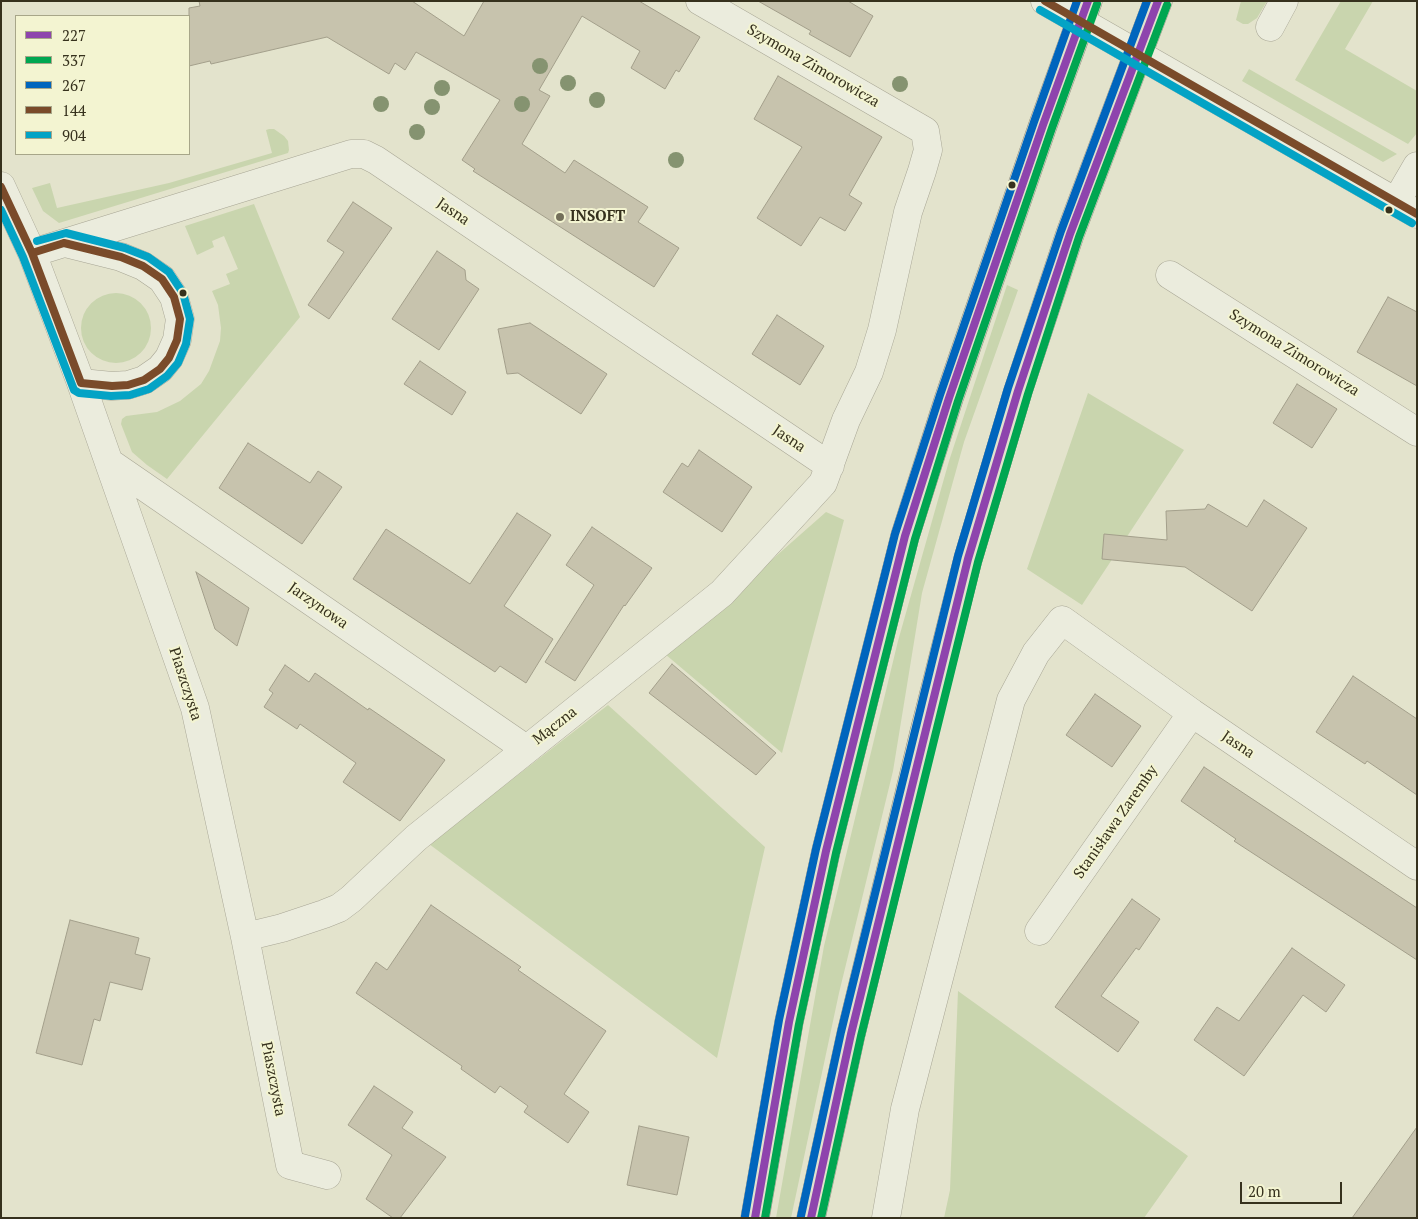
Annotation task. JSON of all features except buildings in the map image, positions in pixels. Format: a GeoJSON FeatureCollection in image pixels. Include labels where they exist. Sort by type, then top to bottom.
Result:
{"type":"FeatureCollection","features":[{"type":"Feature","properties":{"kind":"main road"},"geometry":{"type":"LineString","coordinates":[[811,1218],[855,1014],[968,559],[1018,391],[1070,234],[1158,1]]}},
{"type":"Feature","properties":{"kind":"main road"},"geometry":{"type":"LineString","coordinates":[[755,1218],[788,1022],[826,850],[905,536],[952,389],[1043,125],[1085,11]]}},
{"type":"Feature","properties":{"kind":"street","name":"Szymona Zimorowicza"},"geometry":{"type":"LineString","coordinates":[[700,1],[925,131]]}},
{"type":"Feature","properties":{"kind":"street"},"geometry":{"type":"LineString","coordinates":[[1045,1],[1085,11],[1139,54],[1406,208],[1417,166]]}},
{"type":"Feature","properties":{"kind":"street"},"geometry":{"type":"LineString","coordinates":[[1270,27],[1284,1]]}},
{"type":"Feature","properties":{"kind":"street","name":"Mączna"},"geometry":{"type":"LineString","coordinates":[[245,936],[282,928],[339,908],[351,899],[416,838],[722,593],[823,483],[846,420],[869,372],[882,330],[904,227],[928,150],[925,131]]}},
{"type":"Feature","properties":{"kind":"street","name":"Jasna"},"geometry":{"type":"LineString","coordinates":[[32,253],[351,154],[364,154],[376,160],[830,466]]}},
{"type":"Feature","properties":{"kind":"street","name":"Piaszczysta"},"geometry":{"type":"LineString","coordinates":[[1,186],[32,253],[81,383],[195,708],[245,936],[290,1164],[327,1176]]}},
{"type":"Feature","properties":{"kind":"street"},"geometry":{"type":"LineString","coordinates":[[64,243],[121,256],[143,266],[162,279],[174,297],[180,319],[177,340],[170,358],[160,369],[144,380],[128,385],[112,386],[81,383]]}},
{"type":"Feature","properties":{"kind":"street","name":"Szymona Zimorowicza"},"geometry":{"type":"LineString","coordinates":[[1170,275],[1417,432]]}},
{"type":"Feature","properties":{"kind":"street","name":"Jarzynowa"},"geometry":{"type":"LineString","coordinates":[[110,463],[526,749]]}},
{"type":"Feature","properties":{"kind":"street","name":"Jasna"},"geometry":{"type":"LineString","coordinates":[[886,1218],[905,1109],[1011,700],[1036,653],[1062,620],[1192,713],[1417,866]]}},
{"type":"Feature","properties":{"kind":"street","name":"Stanisława Zaremby"},"geometry":{"type":"LineString","coordinates":[[1039,931],[1192,713]]}},
{"type":"Feature","properties":{"kind":"green space"},"geometry":{"type":"Polygon","coordinates":[[[1241,1],[1267,1],[1257,18],[1248,24],[1243,24],[1236,20],[1241,1]]]}},
{"type":"Feature","properties":{"kind":"green space"},"geometry":{"type":"Polygon","coordinates":[[[1341,1],[1373,1],[1345,49],[1417,91],[1417,133],[1408,144],[1295,80],[1341,1]]]}},
{"type":"Feature","properties":{"kind":"green space"},"geometry":{"type":"Polygon","coordinates":[[[1249,69],[1397,154],[1383,162],[1242,81],[1249,69]]]}},
{"type":"Feature","properties":{"kind":"green space"},"geometry":{"type":"Polygon","coordinates":[[[274,129],[288,141],[288,153],[59,223],[43,211],[32,188],[50,183],[57,208],[169,183],[272,153],[266,130],[274,129]]]}},
{"type":"Feature","properties":{"kind":"green space"},"geometry":{"type":"Polygon","coordinates":[[[254,204],[300,317],[167,479],[132,452],[121,424],[122,419],[126,416],[157,412],[180,401],[201,384],[209,371],[220,341],[221,328],[218,305],[212,291],[230,284],[226,274],[238,269],[224,236],[212,241],[214,247],[197,255],[185,226],[254,204]]]}},
{"type":"Feature","properties":{"kind":"green space"},"geometry":{"type":"Polygon","coordinates":[[[1007,285],[1018,290],[964,442],[922,593],[893,771],[839,993],[791,1218],[776,1218],[824,946],[898,641],[949,461],[1007,285]]]}},
{"type":"Feature","properties":{"kind":"green space"},"geometry":{"type":"Polygon","coordinates":[[[116,293],[129,296],[141,303],[148,315],[151,328],[148,341],[141,353],[129,360],[116,363],[103,360],[91,353],[84,341],[81,328],[84,315],[91,303],[103,296],[116,293]]]}},
{"type":"Feature","properties":{"kind":"green space"},"geometry":{"type":"Polygon","coordinates":[[[1088,393],[1184,450],[1082,605],[1027,569],[1088,393]]]}},
{"type":"Feature","properties":{"kind":"green space"},"geometry":{"type":"Polygon","coordinates":[[[826,512],[844,520],[782,753],[665,654],[826,512]]]}},
{"type":"Feature","properties":{"kind":"green space"},"geometry":{"type":"Polygon","coordinates":[[[608,705],[765,847],[717,1058],[429,844],[608,705]]]}},
{"type":"Feature","properties":{"kind":"green space"},"geometry":{"type":"Polygon","coordinates":[[[958,991],[1188,1156],[1144,1218],[944,1218],[950,1190],[958,991]]]}},
{"type":"Feature","properties":{"kind":"transit line","name":"144"},"geometry":{"type":"LineString","coordinates":[[1045,1],[1417,214]]}},
{"type":"Feature","properties":{"kind":"transit line","name":"267"},"geometry":{"type":"LineString","coordinates":[[745,1216],[779,1020],[816,849],[895,534],[940,395],[1077,1]]}},
{"type":"Feature","properties":{"kind":"transit line","name":"227"},"geometry":{"type":"LineString","coordinates":[[755,1218],[789,1022],[826,851],[905,536],[949,398],[1088,1]]}},
{"type":"Feature","properties":{"kind":"transit line","name":"267"},"geometry":{"type":"LineString","coordinates":[[801,1216],[841,1032],[958,556],[1008,388],[1061,231],[1147,1]]}},
{"type":"Feature","properties":{"kind":"transit line","name":"227"},"geometry":{"type":"LineString","coordinates":[[811,1218],[851,1034],[968,559],[1018,391],[1070,234],[1158,1]]}},
{"type":"Feature","properties":{"kind":"transit line","name":"337"},"geometry":{"type":"LineString","coordinates":[[765,1218],[799,1024],[836,853],[915,539],[958,401],[1097,4]]}},
{"type":"Feature","properties":{"kind":"transit line","name":"337"},"geometry":{"type":"LineString","coordinates":[[821,1218],[861,1036],[978,562],[1028,394],[1079,237],[1167,5]]}},
{"type":"Feature","properties":{"kind":"transit line","name":"904"},"geometry":{"type":"LineString","coordinates":[[1040,10],[1412,223]]}},
{"type":"Feature","properties":{"kind":"transit line","name":"144"},"geometry":{"type":"LineString","coordinates":[[1,187],[32,253]]}},
{"type":"Feature","properties":{"kind":"transit line","name":"904"},"geometry":{"type":"LineString","coordinates":[[1,210],[23,257],[74,390],[79,393],[111,396],[130,395],[149,389],[167,376],[178,363],[186,344],[190,319],[183,293],[169,272],[148,257],[125,248],[66,233],[37,241]]}},
{"type":"Feature","properties":{"kind":"transit line","name":"144"},"geometry":{"type":"LineString","coordinates":[[64,243],[121,257],[143,266],[162,279],[174,297],[180,319],[177,340],[169,358],[160,369],[144,380],[128,385],[112,386],[81,383],[32,253],[64,243]]}},
{"type":"Feature","properties":{"kind":"place","name":"INSOFT"},"geometry":{"type":"Point","coordinates":[560,217]}}]}
